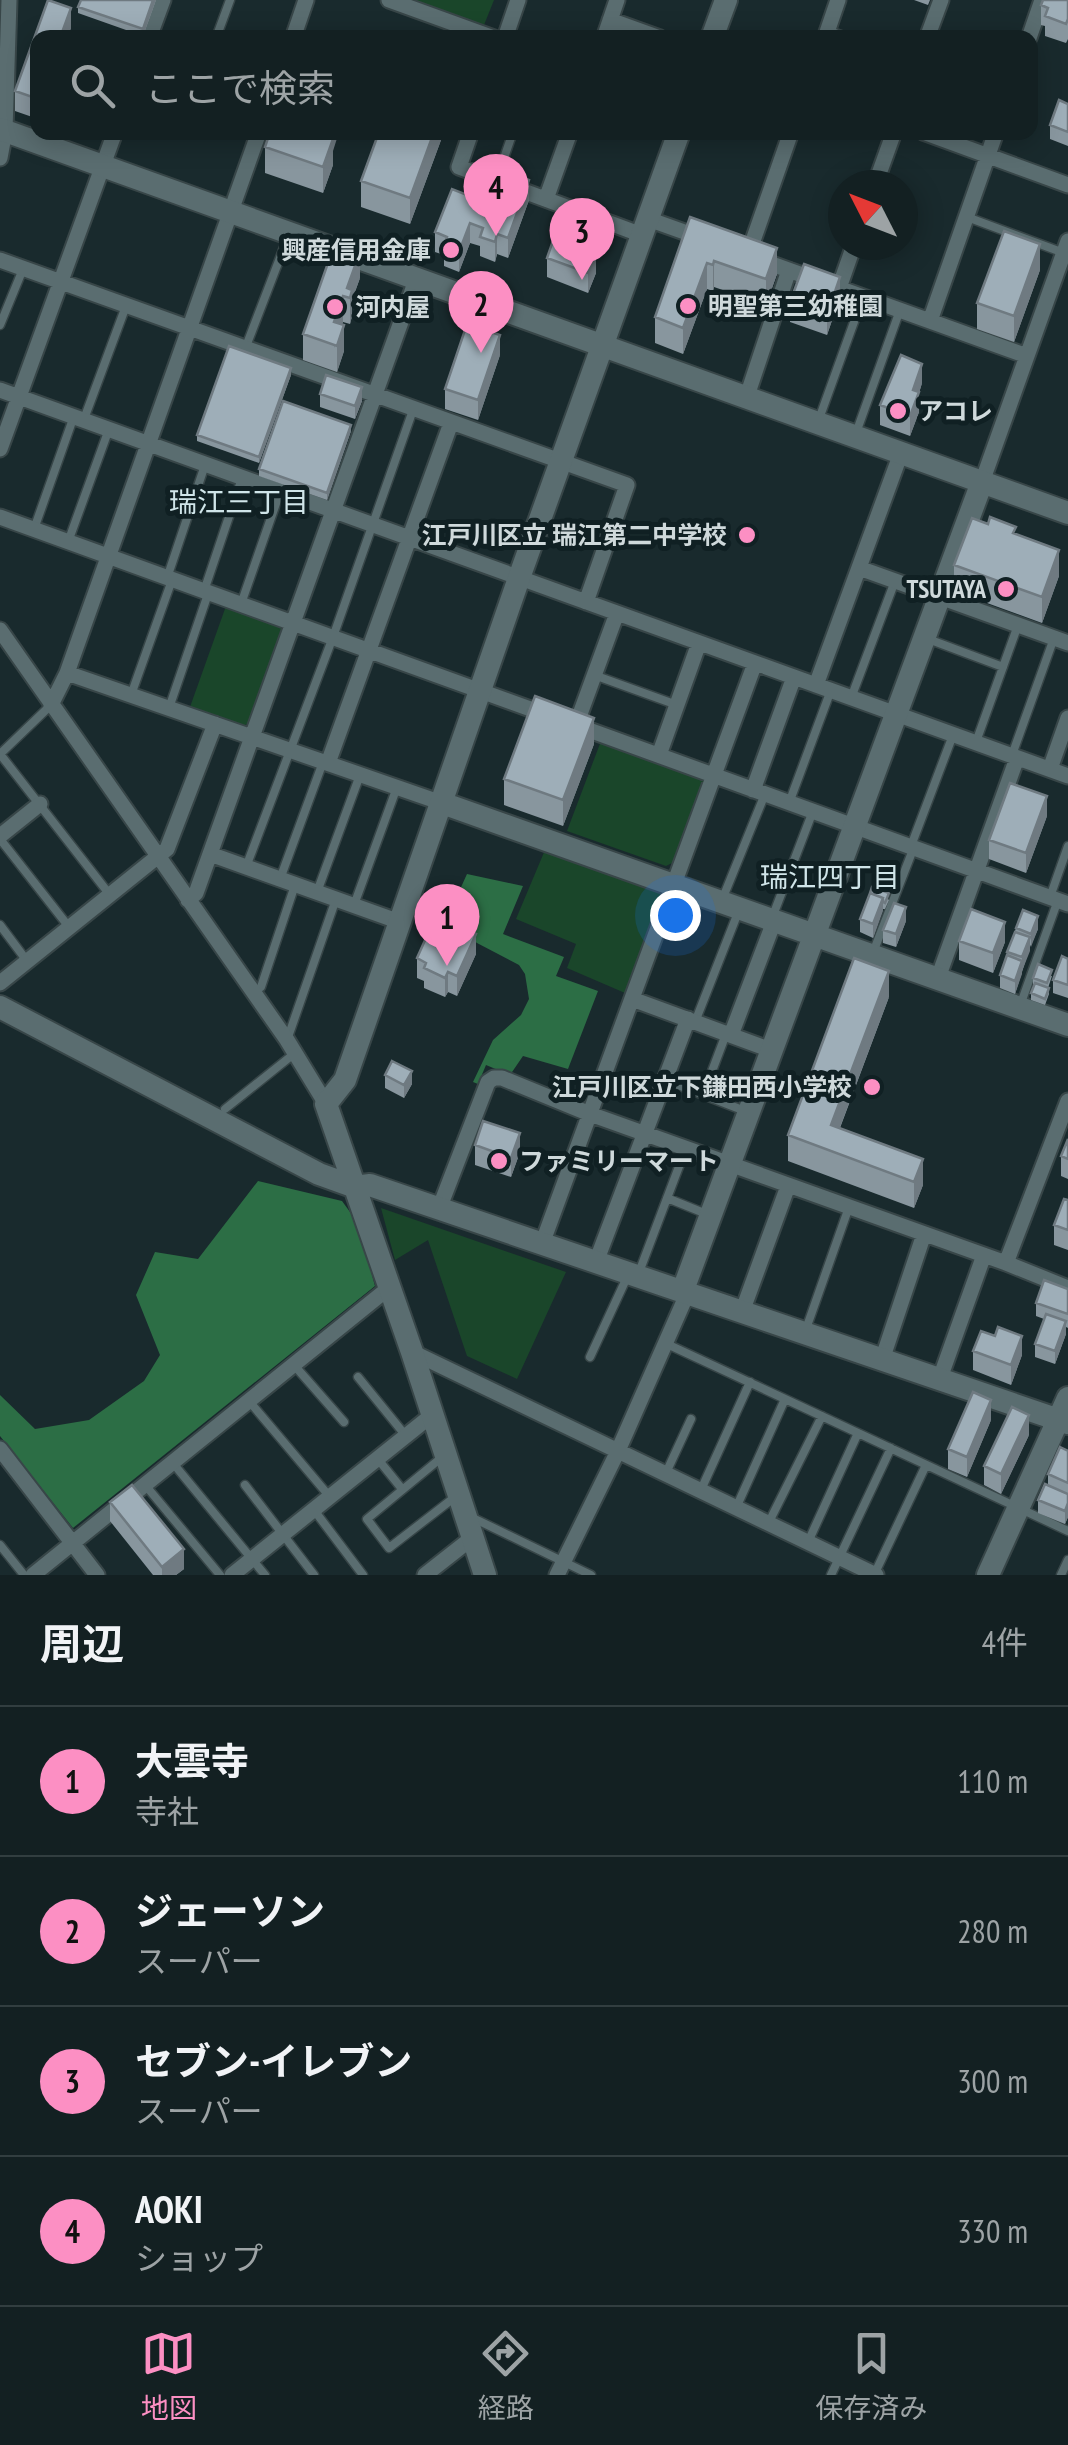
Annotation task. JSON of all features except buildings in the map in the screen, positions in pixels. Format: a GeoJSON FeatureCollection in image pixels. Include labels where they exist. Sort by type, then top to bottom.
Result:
{"type":"FeatureCollection","features":[{"type":"Feature","properties":{"kind":"street"},"geometry":{"type":"LineString","coordinates":[[0,158],[8,0]]}},
{"type":"Feature","properties":{"kind":"street"},"geometry":{"type":"LineString","coordinates":[[152,30],[163,0]]}},
{"type":"Feature","properties":{"kind":"street"},"geometry":{"type":"LineString","coordinates":[[296,30],[306,0]]}},
{"type":"Feature","properties":{"kind":"street"},"geometry":{"type":"LineString","coordinates":[[389,0],[472,30]]}},
{"type":"Feature","properties":{"kind":"street"},"geometry":{"type":"LineString","coordinates":[[508,30],[518,0]]}},
{"type":"Feature","properties":{"kind":"street"},"geometry":{"type":"LineString","coordinates":[[607,30],[617,0]]}},
{"type":"Feature","properties":{"kind":"street"},"geometry":{"type":"LineString","coordinates":[[715,30],[726,0]]}},
{"type":"Feature","properties":{"kind":"street"},"geometry":{"type":"LineString","coordinates":[[827,30],[838,0]]}},
{"type":"Feature","properties":{"kind":"street"},"geometry":{"type":"LineString","coordinates":[[931,30],[941,0]]}},
{"type":"Feature","properties":{"kind":"street"},"geometry":{"type":"LineString","coordinates":[[1032,30],[1042,0]]}},
{"type":"Feature","properties":{"kind":"street"},"geometry":{"type":"LineString","coordinates":[[610,20],[638,30]]}},
{"type":"Feature","properties":{"kind":"street"},"geometry":{"type":"LineString","coordinates":[[2,130],[1068,513]]}},
{"type":"Feature","properties":{"kind":"street"},"geometry":{"type":"LineString","coordinates":[[0,450],[112,140]]}},
{"type":"Feature","properties":{"kind":"street"},"geometry":{"type":"LineString","coordinates":[[52,705],[150,443],[256,140]]}},
{"type":"Feature","properties":{"kind":"street"},"geometry":{"type":"LineString","coordinates":[[468,140],[459,167],[546,199],[712,242]]}},
{"type":"Feature","properties":{"kind":"street"},"geometry":{"type":"LineString","coordinates":[[546,199],[567,140]]}},
{"type":"Feature","properties":{"kind":"street"},"geometry":{"type":"LineString","coordinates":[[326,1104],[345,1080],[676,140]]}},
{"type":"Feature","properties":{"kind":"street"},"geometry":{"type":"LineString","coordinates":[[748,255],[788,140]]}},
{"type":"Feature","properties":{"kind":"street"},"geometry":{"type":"LineString","coordinates":[[881,170],[891,140]]}},
{"type":"Feature","properties":{"kind":"street"},"geometry":{"type":"LineString","coordinates":[[945,140],[1068,185]]}},
{"type":"Feature","properties":{"kind":"street"},"geometry":{"type":"LineString","coordinates":[[930,321],[993,140]]}},
{"type":"Feature","properties":{"kind":"street"},"geometry":{"type":"LineString","coordinates":[[560,1568],[617,1452],[686,1291],[1027,356],[1063,275],[1066,247]]}},
{"type":"Feature","properties":{"kind":"street"},"geometry":{"type":"LineString","coordinates":[[730,249],[1027,356]]}},
{"type":"Feature","properties":{"kind":"street"},"geometry":{"type":"LineString","coordinates":[[0,260],[627,485],[586,602]]}},
{"type":"Feature","properties":{"kind":"street"},"geometry":{"type":"LineString","coordinates":[[839,288],[849,260]]}},
{"type":"Feature","properties":{"kind":"street"},"geometry":{"type":"LineString","coordinates":[[746,399],[789,270]]}},
{"type":"Feature","properties":{"kind":"street"},"geometry":{"type":"LineString","coordinates":[[188,900],[196,893],[416,280]]}},
{"type":"Feature","properties":{"kind":"street"},"geometry":{"type":"LineString","coordinates":[[0,390],[1068,776]]}},
{"type":"Feature","properties":{"kind":"street"},"geometry":{"type":"LineString","coordinates":[[326,763],[451,423]]}},
{"type":"Feature","properties":{"kind":"street"},"geometry":{"type":"LineString","coordinates":[[824,688],[859,568],[901,454]]}},
{"type":"Feature","properties":{"kind":"street"},"geometry":{"type":"LineString","coordinates":[[0,518],[1058,900]]}},
{"type":"Feature","properties":{"kind":"street"},"geometry":{"type":"LineString","coordinates":[[859,568],[1061,641]]}},
{"type":"Feature","properties":{"kind":"street"},"geometry":{"type":"LineString","coordinates":[[576,725],[617,613]]}},
{"type":"Feature","properties":{"kind":"street"},"geometry":{"type":"LineString","coordinates":[[0,630],[291,1046],[326,1104],[484,1575]]}},
{"type":"Feature","properties":{"kind":"street"},"geometry":{"type":"LineString","coordinates":[[658,755],[699,643]]}},
{"type":"Feature","properties":{"kind":"street"},"geometry":{"type":"LineString","coordinates":[[542,1244],[755,663]]}},
{"type":"Feature","properties":{"kind":"street"},"geometry":{"type":"LineString","coordinates":[[67,672],[675,883],[1068,1025]]}},
{"type":"Feature","properties":{"kind":"street"},"geometry":{"type":"LineString","coordinates":[[759,792],[794,677]]}},
{"type":"Feature","properties":{"kind":"street"},"geometry":{"type":"LineString","coordinates":[[1050,769],[1068,718]]}},
{"type":"Feature","properties":{"kind":"street"},"geometry":{"type":"LineString","coordinates":[[0,983],[168,850],[215,724]]}},
{"type":"Feature","properties":{"kind":"street"},"geometry":{"type":"LineString","coordinates":[[938,978],[1014,756]]}},
{"type":"Feature","properties":{"kind":"street"},"geometry":{"type":"LineString","coordinates":[[0,837],[40,804]]}},
{"type":"Feature","properties":{"kind":"street"},"geometry":{"type":"LineString","coordinates":[[210,854],[400,922]]}},
{"type":"Feature","properties":{"kind":"street"},"geometry":{"type":"LineString","coordinates":[[729,1034],[774,919]]}},
{"type":"Feature","properties":{"kind":"street"},"geometry":{"type":"LineString","coordinates":[[632,999],[771,1050]]}},
{"type":"Feature","properties":{"kind":"street"},"geometry":{"type":"LineString","coordinates":[[0,1007],[307,1169],[355,1187],[370,1185],[939,1381],[1065,1414],[988,1575]]}},
{"type":"Feature","properties":{"kind":"street"},"geometry":{"type":"LineString","coordinates":[[596,1262],[665,1080],[692,1021]]}},
{"type":"Feature","properties":{"kind":"street"},"geometry":{"type":"LineString","coordinates":[[440,1209],[488,1082],[502,1078],[590,1114],[1068,1288]]}},
{"type":"Feature","properties":{"kind":"street"},"geometry":{"type":"LineString","coordinates":[[1006,1263],[1068,1101]]}},
{"type":"Feature","properties":{"kind":"street"},"geometry":{"type":"LineString","coordinates":[[307,1169],[330,1154],[339,1140]]}},
{"type":"Feature","properties":{"kind":"street"},"geometry":{"type":"LineString","coordinates":[[742,1312],[788,1186]]}},
{"type":"Feature","properties":{"kind":"street"},"geometry":{"type":"LineString","coordinates":[[882,1360],[924,1234]]}},
{"type":"Feature","properties":{"kind":"street"},"geometry":{"type":"LineString","coordinates":[[939,1381],[984,1256]]}},
{"type":"Feature","properties":{"kind":"street"},"geometry":{"type":"LineString","coordinates":[[33,1575],[390,1287]]}},
{"type":"Feature","properties":{"kind":"street"},"geometry":{"type":"LineString","coordinates":[[412,1352],[875,1575]]}},
{"type":"Feature","properties":{"kind":"street"},"geometry":{"type":"LineString","coordinates":[[232,1575],[432,1415]]}},
{"type":"Feature","properties":{"kind":"street"},"geometry":{"type":"LineString","coordinates":[[0,1450],[97,1575]]}},
{"type":"Feature","properties":{"kind":"street"},"geometry":{"type":"LineString","coordinates":[[424,1575],[472,1538]]}},
{"type":"Feature","properties":{"kind":"lane"},"geometry":{"type":"LineString","coordinates":[[219,30],[230,0]]}},
{"type":"Feature","properties":{"kind":"lane"},"geometry":{"type":"LineString","coordinates":[[496,181],[510,140]]}},
{"type":"Feature","properties":{"kind":"lane"},"geometry":{"type":"LineString","coordinates":[[967,216],[1066,247]]}},
{"type":"Feature","properties":{"kind":"lane"},"geometry":{"type":"LineString","coordinates":[[245,350],[290,234]]}},
{"type":"Feature","properties":{"kind":"lane"},"geometry":{"type":"LineString","coordinates":[[0,325],[23,269]]}},
{"type":"Feature","properties":{"kind":"lane"},"geometry":{"type":"LineString","coordinates":[[818,424],[864,297]]}},
{"type":"Feature","properties":{"kind":"lane"},"geometry":{"type":"LineString","coordinates":[[34,529],[126,306]]}},
{"type":"Feature","properties":{"kind":"lane"},"geometry":{"type":"LineString","coordinates":[[854,437],[900,310]]}},
{"type":"Feature","properties":{"kind":"lane"},"geometry":{"type":"LineString","coordinates":[[246,867],[413,410]]}},
{"type":"Feature","properties":{"kind":"lane"},"geometry":{"type":"LineString","coordinates":[[68,542],[109,428]]}},
{"type":"Feature","properties":{"kind":"lane"},"geometry":{"type":"LineString","coordinates":[[130,695],[205,465]]}},
{"type":"Feature","properties":{"kind":"lane"},"geometry":{"type":"LineString","coordinates":[[169,708],[242,478]]}},
{"type":"Feature","properties":{"kind":"lane"},"geometry":{"type":"LineString","coordinates":[[241,604],[280,492]]}},
{"type":"Feature","properties":{"kind":"lane"},"geometry":{"type":"LineString","coordinates":[[851,698],[895,581]]}},
{"type":"Feature","properties":{"kind":"lane"},"geometry":{"type":"LineString","coordinates":[[976,742],[1018,625]]}},
{"type":"Feature","properties":{"kind":"lane"},"geometry":{"type":"LineString","coordinates":[[924,638],[1003,667]]}},
{"type":"Feature","properties":{"kind":"lane"},"geometry":{"type":"LineString","coordinates":[[1014,756],[1061,641]]}},
{"type":"Feature","properties":{"kind":"lane"},"geometry":{"type":"LineString","coordinates":[[594,675],[677,705]]}},
{"type":"Feature","properties":{"kind":"lane"},"geometry":{"type":"LineString","coordinates":[[790,803],[824,688]]}},
{"type":"Feature","properties":{"kind":"lane"},"geometry":{"type":"LineString","coordinates":[[52,705],[0,754],[110,894]]}},
{"type":"Feature","properties":{"kind":"lane"},"geometry":{"type":"LineString","coordinates":[[872,954],[953,734]]}},
{"type":"Feature","properties":{"kind":"lane"},"geometry":{"type":"LineString","coordinates":[[252,992],[260,987],[326,763]]}},
{"type":"Feature","properties":{"kind":"lane"},"geometry":{"type":"LineString","coordinates":[[316,892],[360,774]]}},
{"type":"Feature","properties":{"kind":"lane"},"geometry":{"type":"LineString","coordinates":[[354,906],[397,787]]}},
{"type":"Feature","properties":{"kind":"lane"},"geometry":{"type":"LineString","coordinates":[[692,1021],[731,904],[759,792]]}},
{"type":"Feature","properties":{"kind":"lane"},"geometry":{"type":"LineString","coordinates":[[774,919],[813,811]]}},
{"type":"Feature","properties":{"kind":"lane"},"geometry":{"type":"LineString","coordinates":[[0,837],[70,928]]}},
{"type":"Feature","properties":{"kind":"lane"},"geometry":{"type":"LineString","coordinates":[[1019,1008],[1058,900],[1068,846]]}},
{"type":"Feature","properties":{"kind":"lane"},"geometry":{"type":"LineString","coordinates":[[225,1109],[291,1046],[336,899]]}},
{"type":"Feature","properties":{"kind":"lane"},"geometry":{"type":"LineString","coordinates":[[0,925],[27,961]]}},
{"type":"Feature","properties":{"kind":"lane"},"geometry":{"type":"LineString","coordinates":[[703,1095],[729,1034]]}},
{"type":"Feature","properties":{"kind":"lane"},"geometry":{"type":"LineString","coordinates":[[665,1080],[749,1112]]}},
{"type":"Feature","properties":{"kind":"lane"},"geometry":{"type":"LineString","coordinates":[[590,1357],[633,1275],[686,1148]]}},
{"type":"Feature","properties":{"kind":"lane"},"geometry":{"type":"LineString","coordinates":[[667,1198],[711,1216]]}},
{"type":"Feature","properties":{"kind":"lane"},"geometry":{"type":"LineString","coordinates":[[805,1334],[849,1207]]}},
{"type":"Feature","properties":{"kind":"lane"},"geometry":{"type":"LineString","coordinates":[[666,1342],[1068,1531]]}},
{"type":"Feature","properties":{"kind":"lane"},"geometry":{"type":"LineString","coordinates":[[294,1365],[344,1422]]}},
{"type":"Feature","properties":{"kind":"lane"},"geometry":{"type":"LineString","coordinates":[[358,1377],[406,1436]]}},
{"type":"Feature","properties":{"kind":"lane"},"geometry":{"type":"LineString","coordinates":[[700,1492],[750,1382]]}},
{"type":"Feature","properties":{"kind":"lane"},"geometry":{"type":"LineString","coordinates":[[736,1508],[785,1399]]}},
{"type":"Feature","properties":{"kind":"lane"},"geometry":{"type":"LineString","coordinates":[[249,1401],[330,1497]]}},
{"type":"Feature","properties":{"kind":"lane"},"geometry":{"type":"LineString","coordinates":[[768,1524],[822,1416]]}},
{"type":"Feature","properties":{"kind":"lane"},"geometry":{"type":"LineString","coordinates":[[665,1475],[691,1419]]}},
{"type":"Feature","properties":{"kind":"lane"},"geometry":{"type":"LineString","coordinates":[[808,1542],[858,1433]]}},
{"type":"Feature","properties":{"kind":"lane"},"geometry":{"type":"LineString","coordinates":[[830,1575],[891,1448]]}},
{"type":"Feature","properties":{"kind":"lane"},"geometry":{"type":"LineString","coordinates":[[444,1455],[367,1520],[389,1548],[461,1504],[560,1568],[592,1575]]}},
{"type":"Feature","properties":{"kind":"lane"},"geometry":{"type":"LineString","coordinates":[[378,1458],[402,1489]]}},
{"type":"Feature","properties":{"kind":"lane"},"geometry":{"type":"LineString","coordinates":[[172,1462],[265,1575]]}},
{"type":"Feature","properties":{"kind":"lane"},"geometry":{"type":"LineString","coordinates":[[875,1575],[926,1464]]}},
{"type":"Feature","properties":{"kind":"lane"},"geometry":{"type":"LineString","coordinates":[[145,1484],[220,1575]]}},
{"type":"Feature","properties":{"kind":"lane"},"geometry":{"type":"LineString","coordinates":[[245,1486],[314,1575]]}},
{"type":"Feature","properties":{"kind":"lane"},"geometry":{"type":"LineString","coordinates":[[314,1510],[363,1575]]}},
{"type":"Feature","properties":{"kind":"lane"},"geometry":{"type":"LineString","coordinates":[[0,1545],[24,1575]]}},
{"type":"Feature","properties":{"kind":"lane"},"geometry":{"type":"LineString","coordinates":[[1061,1575],[1068,1560]]}},
{"type":"Feature","properties":{"kind":"green space"},"geometry":{"type":"Polygon","coordinates":[[[397,0],[494,0],[482,30],[397,0]]]}},
{"type":"Feature","properties":{"kind":"green space"},"geometry":{"type":"Polygon","coordinates":[[[226,606],[280,625],[284,633],[252,720],[244,726],[190,707],[226,606]]]}},
{"type":"Feature","properties":{"kind":"green space"},"geometry":{"type":"Polygon","coordinates":[[[601,741],[703,777],[706,783],[674,862],[666,866],[567,831],[601,741]]]}},
{"type":"Feature","properties":{"kind":"green space"},"geometry":{"type":"Polygon","coordinates":[[[545,850],[661,893],[625,993],[567,968],[576,944],[516,919],[545,850]]]}},
{"type":"Feature","properties":{"kind":"green space"},"geometry":{"type":"Polygon","coordinates":[[[467,874],[523,886],[503,934],[564,957],[556,976],[598,991],[568,1069],[523,1056],[510,1075],[486,1065],[478,1084],[473,1082],[493,1040],[521,1015],[529,999],[525,974],[519,965],[477,943],[447,918],[467,874]]]}},
{"type":"Feature","properties":{"kind":"green space"},"geometry":{"type":"Polygon","coordinates":[[[258,1181],[342,1201],[358,1223],[375,1286],[73,1528],[0,1436],[0,1395],[35,1429],[89,1420],[144,1381],[160,1355],[136,1295],[155,1252],[198,1259],[258,1181]]]}},
{"type":"Feature","properties":{"kind":"green space"},"geometry":{"type":"Polygon","coordinates":[[[381,1208],[566,1272],[517,1379],[467,1356],[428,1240],[395,1260],[381,1208]]]}},
{"type":"Feature","properties":{"kind":"place","name":"AOKI"},"geometry":{"type":"Point","coordinates":[496,236]}},
{"type":"Feature","properties":{"kind":"place","name":"興産信用金庫"},"geometry":{"type":"Point","coordinates":[451,250]}},
{"type":"Feature","properties":{"kind":"place","name":"セブン-イレブン"},"geometry":{"type":"Point","coordinates":[582,280]}},
{"type":"Feature","properties":{"kind":"place","name":"明聖第三幼稚園"},"geometry":{"type":"Point","coordinates":[688,306]}},
{"type":"Feature","properties":{"kind":"place","name":"河内屋"},"geometry":{"type":"Point","coordinates":[335,307]}},
{"type":"Feature","properties":{"kind":"place","name":"ジェーソン"},"geometry":{"type":"Point","coordinates":[481,353]}},
{"type":"Feature","properties":{"kind":"place","name":"アコレ"},"geometry":{"type":"Point","coordinates":[898,411]}},
{"type":"Feature","properties":{"kind":"place","name":"江戸川区立 瑞江第二中学校"},"geometry":{"type":"Point","coordinates":[747,535]}},
{"type":"Feature","properties":{"kind":"place","name":"TSUTAYA"},"geometry":{"type":"Point","coordinates":[1006,589]}},
{"type":"Feature","properties":{"kind":"place","name":"大雲寺"},"geometry":{"type":"Point","coordinates":[447,966]}},
{"type":"Feature","properties":{"kind":"place","name":"江戸川区立下鎌田西小学校"},"geometry":{"type":"Point","coordinates":[872,1087]}},
{"type":"Feature","properties":{"kind":"place","name":"ファミリーマート"},"geometry":{"type":"Point","coordinates":[499,1161]}},
{"type":"Feature","properties":{"kind":"district","name":"瑞江三丁目"},"geometry":{"type":"Point","coordinates":[239,501]}},
{"type":"Feature","properties":{"kind":"district","name":"瑞江四丁目"},"geometry":{"type":"Point","coordinates":[830,876]}}]}
